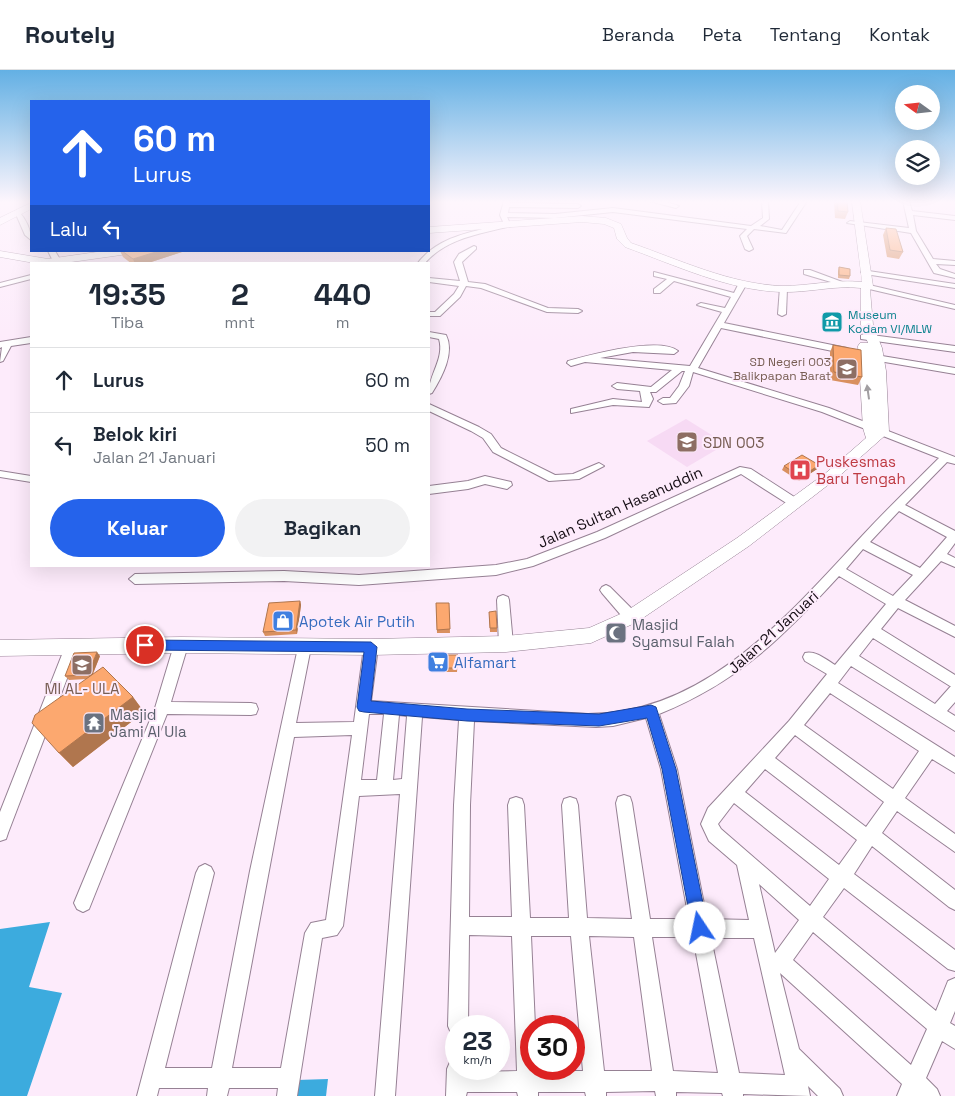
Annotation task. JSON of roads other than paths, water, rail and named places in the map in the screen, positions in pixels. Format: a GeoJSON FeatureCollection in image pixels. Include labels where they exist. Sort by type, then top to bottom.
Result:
{"type":"FeatureCollection","features":[{"type":"Feature","properties":{"kind":"main road"},"geometry":{"type":"LineString","coordinates":[[639,249],[742,285],[783,288],[841,283],[865,287]]}},
{"type":"Feature","properties":{"kind":"main road"},"geometry":{"type":"LineString","coordinates":[[854,249],[854,266],[865,287]]}},
{"type":"Feature","properties":{"kind":"main road"},"geometry":{"type":"LineString","coordinates":[[0,648],[181,645],[371,647],[506,644],[590,635],[631,617],[743,542],[795,503],[875,433],[870,402],[870,356],[865,272],[860,249]]}},
{"type":"Feature","properties":{"kind":"main road"},"geometry":{"type":"LineString","coordinates":[[0,254],[52,262],[126,252]]}},
{"type":"Feature","properties":{"kind":"street"},"geometry":{"type":"LineString","coordinates":[[422,262],[433,249]]}},
{"type":"Feature","properties":{"kind":"street"},"geometry":{"type":"LineString","coordinates":[[431,315],[457,295],[464,283],[458,262],[462,256],[473,249]]}},
{"type":"Feature","properties":{"kind":"street"},"geometry":{"type":"LineString","coordinates":[[924,249],[938,272],[955,276]]}},
{"type":"Feature","properties":{"kind":"street"},"geometry":{"type":"LineString","coordinates":[[933,263],[955,263]]}},
{"type":"Feature","properties":{"kind":"street"},"geometry":{"type":"LineString","coordinates":[[807,272],[841,283]]}},
{"type":"Feature","properties":{"kind":"street"},"geometry":{"type":"LineString","coordinates":[[865,272],[955,286]]}},
{"type":"Feature","properties":{"kind":"street"},"geometry":{"type":"LineString","coordinates":[[657,274],[736,296]]}},
{"type":"Feature","properties":{"kind":"street"},"geometry":{"type":"LineString","coordinates":[[0,285],[30,277]]}},
{"type":"Feature","properties":{"kind":"street"},"geometry":{"type":"LineString","coordinates":[[657,291],[672,278]]}},
{"type":"Feature","properties":{"kind":"street"},"geometry":{"type":"LineString","coordinates":[[430,280],[464,283],[488,288],[547,310],[578,311]]}},
{"type":"Feature","properties":{"kind":"street"},"geometry":{"type":"LineString","coordinates":[[617,386],[657,389],[688,368],[720,325],[742,285]]}},
{"type":"Feature","properties":{"kind":"street"},"geometry":{"type":"LineString","coordinates":[[865,287],[955,307]]}},
{"type":"Feature","properties":{"kind":"street"},"geometry":{"type":"LineString","coordinates":[[782,314],[783,288]]}},
{"type":"Feature","properties":{"kind":"street"},"geometry":{"type":"LineString","coordinates":[[700,305],[728,311]]}},
{"type":"Feature","properties":{"kind":"street"},"geometry":{"type":"LineString","coordinates":[[720,325],[870,356],[955,371]]}},
{"type":"Feature","properties":{"kind":"street"},"geometry":{"type":"LineString","coordinates":[[430,335],[443,337],[445,341],[441,364],[430,389]]}},
{"type":"Feature","properties":{"kind":"street"},"geometry":{"type":"LineString","coordinates":[[868,336],[955,349]]}},
{"type":"Feature","properties":{"kind":"street"},"geometry":{"type":"LineString","coordinates":[[0,359],[4,344],[30,340]]}},
{"type":"Feature","properties":{"kind":"street"},"geometry":{"type":"LineString","coordinates":[[571,363],[623,350],[648,348],[674,351]]}},
{"type":"Feature","properties":{"kind":"street","name":"Jalan 21 Januari"},"geometry":{"type":"LineString","coordinates":[[364,707],[415,709],[467,715],[599,720],[651,711],[686,698],[733,671],[819,592],[862,542],[898,506],[951,459],[875,433],[757,387],[688,368],[585,359]]}},
{"type":"Feature","properties":{"kind":"street"},"geometry":{"type":"LineString","coordinates":[[663,401],[674,400],[684,386],[688,368]]}},
{"type":"Feature","properties":{"kind":"street"},"geometry":{"type":"LineString","coordinates":[[574,411],[613,402],[646,405],[648,399],[644,389]]}},
{"type":"Feature","properties":{"kind":"street"},"geometry":{"type":"LineString","coordinates":[[430,407],[481,432],[487,436],[497,450],[553,479],[575,477],[599,466]]}},
{"type":"Feature","properties":{"kind":"street","name":"Jalan Sultan Hasanuddin"},"geometry":{"type":"LineString","coordinates":[[285,571],[359,580],[496,570],[529,563],[601,535],[740,470],[747,471],[795,503]]}},
{"type":"Feature","properties":{"kind":"street"},"geometry":{"type":"LineString","coordinates":[[0,474],[30,479]]}},
{"type":"Feature","properties":{"kind":"street"},"geometry":{"type":"LineString","coordinates":[[430,490],[468,485],[485,480],[506,485]]}},
{"type":"Feature","properties":{"kind":"street"},"geometry":{"type":"LineString","coordinates":[[898,506],[955,536],[871,630],[794,726],[714,814],[710,824],[714,835],[814,919],[876,975],[955,1039]]}},
{"type":"Feature","properties":{"kind":"street"},"geometry":{"type":"LineString","coordinates":[[862,542],[922,574]]}},
{"type":"Feature","properties":{"kind":"street"},"geometry":{"type":"LineString","coordinates":[[939,555],[955,564]]}},
{"type":"Feature","properties":{"kind":"street"},"geometry":{"type":"LineString","coordinates":[[838,570],[895,602],[955,632]]}},
{"type":"Feature","properties":{"kind":"street"},"geometry":{"type":"LineString","coordinates":[[135,579],[285,571]]}},
{"type":"Feature","properties":{"kind":"street"},"geometry":{"type":"LineString","coordinates":[[606,590],[631,617]]}},
{"type":"Feature","properties":{"kind":"street"},"geometry":{"type":"LineString","coordinates":[[503,600],[506,644]]}},
{"type":"Feature","properties":{"kind":"street"},"geometry":{"type":"LineString","coordinates":[[871,630],[955,682]]}},
{"type":"Feature","properties":{"kind":"street"},"geometry":{"type":"LineString","coordinates":[[84,903],[162,708],[181,645]]}},
{"type":"Feature","properties":{"kind":"street"},"geometry":{"type":"LineString","coordinates":[[0,833],[72,646]]}},
{"type":"Feature","properties":{"kind":"street"},"geometry":{"type":"LineString","coordinates":[[219,1087],[259,871],[289,730],[304,646]]}},
{"type":"Feature","properties":{"kind":"street"},"geometry":{"type":"LineString","coordinates":[[205,873],[149,1087],[289,1087],[314,933],[316,930],[331,929],[334,926],[371,647]]}},
{"type":"Feature","properties":{"kind":"street"},"geometry":{"type":"LineString","coordinates":[[810,657],[832,678],[955,766]]}},
{"type":"Feature","properties":{"kind":"street"},"geometry":{"type":"LineString","coordinates":[[850,657],[955,724]]}},
{"type":"Feature","properties":{"kind":"street"},"geometry":{"type":"LineString","coordinates":[[938,713],[955,691]]}},
{"type":"Feature","properties":{"kind":"street"},"geometry":{"type":"LineString","coordinates":[[162,708],[251,709]]}},
{"type":"Feature","properties":{"kind":"street"},"geometry":{"type":"LineString","coordinates":[[384,788],[392,708]]}},
{"type":"Feature","properties":{"kind":"street"},"geometry":{"type":"LineString","coordinates":[[384,1096],[415,709]]}},
{"type":"Feature","properties":{"kind":"street"},"geometry":{"type":"LineString","coordinates":[[651,711],[669,769],[732,1090]]}},
{"type":"Feature","properties":{"kind":"street"},"geometry":{"type":"LineString","coordinates":[[458,1015],[467,715]]}},
{"type":"Feature","properties":{"kind":"street"},"geometry":{"type":"LineString","coordinates":[[794,726],[955,844]]}},
{"type":"Feature","properties":{"kind":"street"},"geometry":{"type":"LineString","coordinates":[[289,730],[361,728]]}},
{"type":"Feature","properties":{"kind":"street"},"geometry":{"type":"LineString","coordinates":[[930,749],[868,836],[814,919],[782,959],[782,964],[910,1089],[930,1096]]}},
{"type":"Feature","properties":{"kind":"street"},"geometry":{"type":"LineString","coordinates":[[764,759],[955,901]]}},
{"type":"Feature","properties":{"kind":"street"},"geometry":{"type":"LineString","coordinates":[[353,788],[409,786]]}},
{"type":"Feature","properties":{"kind":"street"},"geometry":{"type":"LineString","coordinates":[[734,793],[841,877],[955,962]]}},
{"type":"Feature","properties":{"kind":"street"},"geometry":{"type":"LineString","coordinates":[[624,803],[665,1089]]}},
{"type":"Feature","properties":{"kind":"street"},"geometry":{"type":"LineString","coordinates":[[516,805],[527,1089]]}},
{"type":"Feature","properties":{"kind":"street"},"geometry":{"type":"LineString","coordinates":[[570,805],[579,927],[595,1089]]}},
{"type":"Feature","properties":{"kind":"street"},"geometry":{"type":"LineString","coordinates":[[456,1082],[527,1089],[799,1091],[744,859]]}},
{"type":"Feature","properties":{"kind":"street"},"geometry":{"type":"LineString","coordinates":[[460,926],[761,928]]}},
{"type":"Feature","properties":{"kind":"street"},"geometry":{"type":"LineString","coordinates":[[910,1089],[955,988]]}},
{"type":"Feature","properties":{"kind":"street"},"geometry":{"type":"LineString","coordinates":[[791,1055],[833,1096]]}},
{"type":"Feature","properties":{"kind":"water"},"geometry":{"type":"Polygon","coordinates":[[[50,922],[29,987],[62,993],[27,1096],[0,1096],[0,929],[50,922]]]}},
{"type":"Feature","properties":{"kind":"water"},"geometry":{"type":"Polygon","coordinates":[[[328,1079],[326,1096],[294,1096],[297,1080],[328,1079]]]}},
{"type":"Feature","properties":{"kind":"place","name":"Museum Kodam VI/MLW"},"geometry":{"type":"Point","coordinates":[832,322]}},
{"type":"Feature","properties":{"kind":"place","name":"SD Negeri 003 Balikpapan Barat"},"geometry":{"type":"Point","coordinates":[847,369]}},
{"type":"Feature","properties":{"kind":"place","name":"SDN 003"},"geometry":{"type":"Point","coordinates":[687,442]}},
{"type":"Feature","properties":{"kind":"place","name":"Puskesmas Baru Tengah"},"geometry":{"type":"Point","coordinates":[800,470]}},
{"type":"Feature","properties":{"kind":"place","name":"Apotek Air Putih"},"geometry":{"type":"Point","coordinates":[283,621]}},
{"type":"Feature","properties":{"kind":"place","name":"Masjid Syamsul Falah"},"geometry":{"type":"Point","coordinates":[616,633]}},
{"type":"Feature","properties":{"kind":"place","name":"Alfamart"},"geometry":{"type":"Point","coordinates":[438,662]}},
{"type":"Feature","properties":{"kind":"place","name":"MI AL- ULA"},"geometry":{"type":"Point","coordinates":[82,665]}},
{"type":"Feature","properties":{"kind":"place","name":"Masjid Jami Al Ula"},"geometry":{"type":"Point","coordinates":[94,723]}}]}
